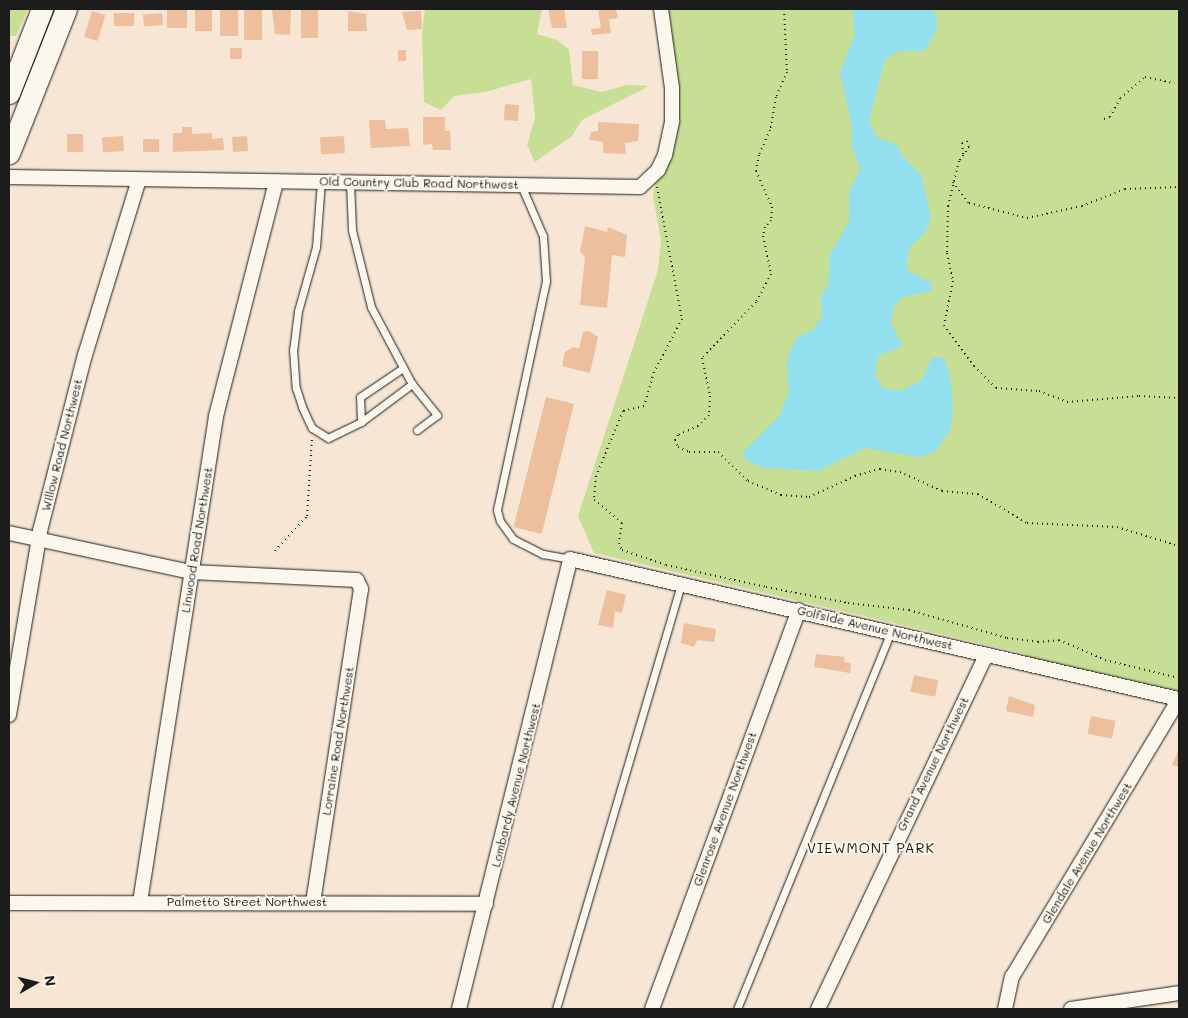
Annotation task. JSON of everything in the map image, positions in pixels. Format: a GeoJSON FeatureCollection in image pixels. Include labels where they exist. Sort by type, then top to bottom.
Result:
{"type":"FeatureCollection","features":[{"type":"Feature","properties":{"kind":"main road"},"geometry":{"type":"LineString","coordinates":[[10,85],[42,9]]}},
{"type":"Feature","properties":{"kind":"main road"},"geometry":{"type":"LineString","coordinates":[[9,153],[66,9]]}},
{"type":"Feature","properties":{"kind":"street","name":"Old Country Club Road Northwest"},"geometry":{"type":"LineString","coordinates":[[9,177],[521,184],[632,189],[655,176],[665,155],[672,121],[672,88],[661,9]]}},
{"type":"Feature","properties":{"kind":"street","name":"Willow Road Northwest"},"geometry":{"type":"LineString","coordinates":[[9,714],[39,539],[85,355],[139,180]]}},
{"type":"Feature","properties":{"kind":"street","name":"Linwood Road Northwest"},"geometry":{"type":"LineString","coordinates":[[140,902],[220,394],[276,182]]}},
{"type":"Feature","properties":{"kind":"street"},"geometry":{"type":"LineString","coordinates":[[9,533],[192,572]]}},
{"type":"Feature","properties":{"kind":"street","name":"Golfside Avenue Northwest"},"geometry":{"type":"LineString","coordinates":[[570,559],[799,610],[1179,699]]}},
{"type":"Feature","properties":{"kind":"street","name":"Lombardy Avenue Northwest"},"geometry":{"type":"LineString","coordinates":[[459,1009],[570,559]]}},
{"type":"Feature","properties":{"kind":"street","name":"Lorraine Road Northwest"},"geometry":{"type":"LineString","coordinates":[[192,572],[357,580],[361,588],[313,903]]}},
{"type":"Feature","properties":{"kind":"street","name":"Glenrose Avenue Northwest"},"geometry":{"type":"LineString","coordinates":[[652,1009],[799,610]]}},
{"type":"Feature","properties":{"kind":"street","name":"Grand Avenue Northwest"},"geometry":{"type":"LineString","coordinates":[[818,1009],[986,655]]}},
{"type":"Feature","properties":{"kind":"street","name":"Glendale Avenue Northwest"},"geometry":{"type":"LineString","coordinates":[[1005,1009],[1012,977],[1179,699]]}},
{"type":"Feature","properties":{"kind":"street","name":"Palmetto Street Northwest"},"geometry":{"type":"LineString","coordinates":[[9,903],[486,904]]}},
{"type":"Feature","properties":{"kind":"street"},"geometry":{"type":"LineString","coordinates":[[1071,1009],[1179,993]]}},
{"type":"Feature","properties":{"kind":"lane"},"geometry":{"type":"LineString","coordinates":[[321,181],[316,247],[298,311],[294,349],[296,388],[312,428],[328,438],[361,422],[412,384]]}},
{"type":"Feature","properties":{"kind":"lane"},"geometry":{"type":"LineString","coordinates":[[350,182],[352,230],[364,285],[379,326],[412,384],[437,415],[418,430]]}},
{"type":"Feature","properties":{"kind":"lane"},"geometry":{"type":"LineString","coordinates":[[521,184],[543,236],[546,282],[497,510],[500,521],[513,539],[543,554],[570,559]]}},
{"type":"Feature","properties":{"kind":"lane"},"geometry":{"type":"LineString","coordinates":[[361,422],[360,397],[403,368]]}},
{"type":"Feature","properties":{"kind":"lane"},"geometry":{"type":"LineString","coordinates":[[556,1009],[681,583]]}},
{"type":"Feature","properties":{"kind":"lane"},"geometry":{"type":"LineString","coordinates":[[737,1009],[891,632]]}},
{"type":"Feature","properties":{"kind":"path"},"geometry":{"type":"LineString","coordinates":[[784,9],[787,72],[776,97],[770,130],[759,155],[756,171],[772,206],[771,220],[765,227],[763,236],[771,274],[756,302],[702,358],[710,409],[704,422],[676,438],[678,447],[689,452],[718,452],[748,481],[781,495],[809,497],[855,476],[880,469],[900,472],[942,491],[978,494],[1027,523],[1117,527],[1179,546]]}},
{"type":"Feature","properties":{"kind":"path"},"geometry":{"type":"LineString","coordinates":[[1104,119],[1110,117],[1120,98],[1145,76],[1174,83]]}},
{"type":"Feature","properties":{"kind":"path"},"geometry":{"type":"LineString","coordinates":[[963,154],[962,143],[967,141],[969,147],[963,154],[953,182],[948,206],[947,243],[953,281],[944,325],[948,333],[987,381],[996,388],[1034,390],[1073,402],[1138,396],[1179,398]]}},
{"type":"Feature","properties":{"kind":"path"},"geometry":{"type":"LineString","coordinates":[[953,182],[969,203],[1027,218],[1082,206],[1125,189],[1179,187]]}},
{"type":"Feature","properties":{"kind":"path"},"geometry":{"type":"LineString","coordinates":[[658,183],[659,203],[682,318],[650,382],[644,406],[623,411],[596,476],[594,500],[622,524],[619,543],[622,550],[666,565],[766,587],[848,603],[909,610],[1007,638],[1038,642],[1059,640],[1105,660],[1179,678]]}},
{"type":"Feature","properties":{"kind":"path"},"geometry":{"type":"LineString","coordinates":[[275,551],[303,521],[309,508],[312,428]]}},
{"type":"Feature","properties":{"kind":"green space"},"geometry":{"type":"Polygon","coordinates":[[[9,9],[28,9],[16,36],[9,36],[9,9]]]}},
{"type":"Feature","properties":{"kind":"green space"},"geometry":{"type":"Polygon","coordinates":[[[425,9],[542,9],[537,34],[557,40],[569,50],[573,85],[602,92],[627,85],[649,86],[582,120],[572,136],[535,162],[527,145],[535,118],[531,79],[485,92],[454,96],[441,110],[424,102],[422,32],[425,9]]]}},
{"type":"Feature","properties":{"kind":"green space"},"geometry":{"type":"Polygon","coordinates":[[[668,9],[1179,9],[1179,694],[1024,658],[1025,654],[594,553],[578,516],[658,270],[661,240],[653,196],[655,183],[665,168],[668,9]]]}},
{"type":"Feature","properties":{"kind":"water"},"geometry":{"type":"Polygon","coordinates":[[[852,9],[932,9],[937,18],[936,32],[924,51],[900,51],[885,59],[869,121],[877,138],[896,144],[902,155],[921,175],[931,216],[925,233],[909,248],[906,265],[909,272],[931,282],[932,291],[902,297],[893,308],[891,324],[902,344],[901,347],[878,356],[875,376],[883,388],[901,391],[922,380],[932,357],[944,358],[950,375],[953,410],[950,431],[936,451],[920,457],[865,448],[818,471],[760,467],[745,459],[743,452],[780,415],[789,392],[787,362],[790,352],[796,338],[814,329],[822,315],[821,297],[828,284],[830,254],[849,222],[849,192],[860,168],[852,147],[852,127],[840,72],[855,35],[852,9]]]}},
{"type":"Feature","properties":{"kind":"building"},"geometry":{"type":"Polygon","coordinates":[[[167,9],[187,9],[187,28],[167,28],[167,9]]]}},
{"type":"Feature","properties":{"kind":"building"},"geometry":{"type":"Polygon","coordinates":[[[195,9],[212,9],[212,31],[195,31],[195,9]]]}},
{"type":"Feature","properties":{"kind":"building"},"geometry":{"type":"Polygon","coordinates":[[[220,9],[238,9],[238,36],[220,36],[220,9]]]}},
{"type":"Feature","properties":{"kind":"building"},"geometry":{"type":"Polygon","coordinates":[[[244,9],[262,9],[262,40],[244,40],[244,9]]]}},
{"type":"Feature","properties":{"kind":"building"},"geometry":{"type":"Polygon","coordinates":[[[272,9],[291,9],[290,35],[275,34],[272,9]]]}},
{"type":"Feature","properties":{"kind":"building"},"geometry":{"type":"Polygon","coordinates":[[[301,9],[318,9],[318,38],[301,38],[301,9]]]}},
{"type":"Feature","properties":{"kind":"building"},"geometry":{"type":"Polygon","coordinates":[[[548,9],[564,9],[567,28],[552,28],[548,9]]]}},
{"type":"Feature","properties":{"kind":"building"},"geometry":{"type":"Polygon","coordinates":[[[598,9],[616,9],[618,18],[609,19],[611,33],[592,35],[591,29],[601,28],[598,9]]]}},
{"type":"Feature","properties":{"kind":"building"},"geometry":{"type":"Polygon","coordinates":[[[92,11],[105,15],[97,41],[84,37],[92,11]]]}},
{"type":"Feature","properties":{"kind":"building"},"geometry":{"type":"Polygon","coordinates":[[[348,11],[366,14],[367,31],[348,31],[348,11]]]}},
{"type":"Feature","properties":{"kind":"building"},"geometry":{"type":"Polygon","coordinates":[[[421,11],[422,29],[407,30],[402,12],[421,11]]]}},
{"type":"Feature","properties":{"kind":"building"},"geometry":{"type":"Polygon","coordinates":[[[114,13],[134,13],[134,26],[114,26],[114,13]]]}},
{"type":"Feature","properties":{"kind":"building"},"geometry":{"type":"Polygon","coordinates":[[[162,13],[163,25],[144,27],[143,15],[162,13]]]}},
{"type":"Feature","properties":{"kind":"building"},"geometry":{"type":"Polygon","coordinates":[[[230,48],[242,48],[242,59],[230,59],[230,48]]]}},
{"type":"Feature","properties":{"kind":"building"},"geometry":{"type":"Polygon","coordinates":[[[398,50],[406,50],[406,61],[398,61],[398,50]]]}},
{"type":"Feature","properties":{"kind":"building"},"geometry":{"type":"Polygon","coordinates":[[[582,51],[598,51],[598,79],[582,79],[582,51]]]}},
{"type":"Feature","properties":{"kind":"building"},"geometry":{"type":"Polygon","coordinates":[[[505,104],[519,105],[518,121],[504,120],[505,104]]]}},
{"type":"Feature","properties":{"kind":"building"},"geometry":{"type":"Polygon","coordinates":[[[423,117],[445,117],[445,131],[450,131],[451,150],[433,150],[432,144],[423,145],[423,117]]]}},
{"type":"Feature","properties":{"kind":"building"},"geometry":{"type":"Polygon","coordinates":[[[369,120],[385,120],[386,129],[408,128],[410,146],[371,148],[369,120]]]}},
{"type":"Feature","properties":{"kind":"building"},"geometry":{"type":"Polygon","coordinates":[[[598,122],[639,124],[638,141],[625,143],[626,154],[603,153],[603,142],[589,140],[591,132],[598,131],[598,122]]]}},
{"type":"Feature","properties":{"kind":"building"},"geometry":{"type":"Polygon","coordinates":[[[182,127],[192,127],[192,134],[212,133],[212,139],[223,138],[224,150],[173,152],[173,133],[182,133],[182,127]]]}},
{"type":"Feature","properties":{"kind":"building"},"geometry":{"type":"Polygon","coordinates":[[[67,134],[83,134],[83,152],[67,152],[67,134]]]}},
{"type":"Feature","properties":{"kind":"building"},"geometry":{"type":"Polygon","coordinates":[[[123,136],[124,151],[103,152],[102,137],[123,136]]]}},
{"type":"Feature","properties":{"kind":"building"},"geometry":{"type":"Polygon","coordinates":[[[247,136],[248,151],[233,152],[232,137],[247,136]]]}},
{"type":"Feature","properties":{"kind":"building"},"geometry":{"type":"Polygon","coordinates":[[[344,136],[345,153],[321,154],[320,137],[344,136]]]}},
{"type":"Feature","properties":{"kind":"building"},"geometry":{"type":"Polygon","coordinates":[[[143,139],[159,139],[159,152],[143,152],[143,139]]]}},
{"type":"Feature","properties":{"kind":"building"},"geometry":{"type":"Polygon","coordinates":[[[585,226],[607,232],[608,227],[627,235],[625,257],[612,255],[607,308],[580,305],[585,257],[580,252],[585,226]]]}},
{"type":"Feature","properties":{"kind":"building"},"geometry":{"type":"Polygon","coordinates":[[[589,331],[598,337],[590,373],[562,366],[565,352],[573,347],[579,349],[583,332],[589,331]]]}},
{"type":"Feature","properties":{"kind":"building"},"geometry":{"type":"Polygon","coordinates":[[[546,397],[574,404],[542,534],[514,527],[546,397]]]}},
{"type":"Feature","properties":{"kind":"building"},"geometry":{"type":"Polygon","coordinates":[[[607,590],[626,595],[622,613],[615,611],[613,628],[598,625],[607,590]]]}},
{"type":"Feature","properties":{"kind":"building"},"geometry":{"type":"Polygon","coordinates":[[[684,623],[716,629],[714,642],[697,640],[694,647],[681,643],[684,623]]]}},
{"type":"Feature","properties":{"kind":"building"},"geometry":{"type":"Polygon","coordinates":[[[816,654],[845,657],[844,662],[851,663],[850,673],[814,667],[816,654]]]}},
{"type":"Feature","properties":{"kind":"building"},"geometry":{"type":"Polygon","coordinates":[[[914,675],[938,680],[935,697],[910,692],[914,675]]]}},
{"type":"Feature","properties":{"kind":"building"},"geometry":{"type":"Polygon","coordinates":[[[1009,696],[1035,705],[1033,717],[1006,711],[1009,696]]]}},
{"type":"Feature","properties":{"kind":"building"},"geometry":{"type":"Polygon","coordinates":[[[1091,716],[1116,721],[1112,738],[1088,734],[1091,716]]]}},
{"type":"Feature","properties":{"kind":"building"},"geometry":{"type":"Polygon","coordinates":[[[1179,749],[1179,767],[1172,765],[1179,749]]]}},
{"type":"Feature","properties":{"kind":"district","name":"VIEWMONT PARK"},"geometry":{"type":"Point","coordinates":[871,848]}}]}
